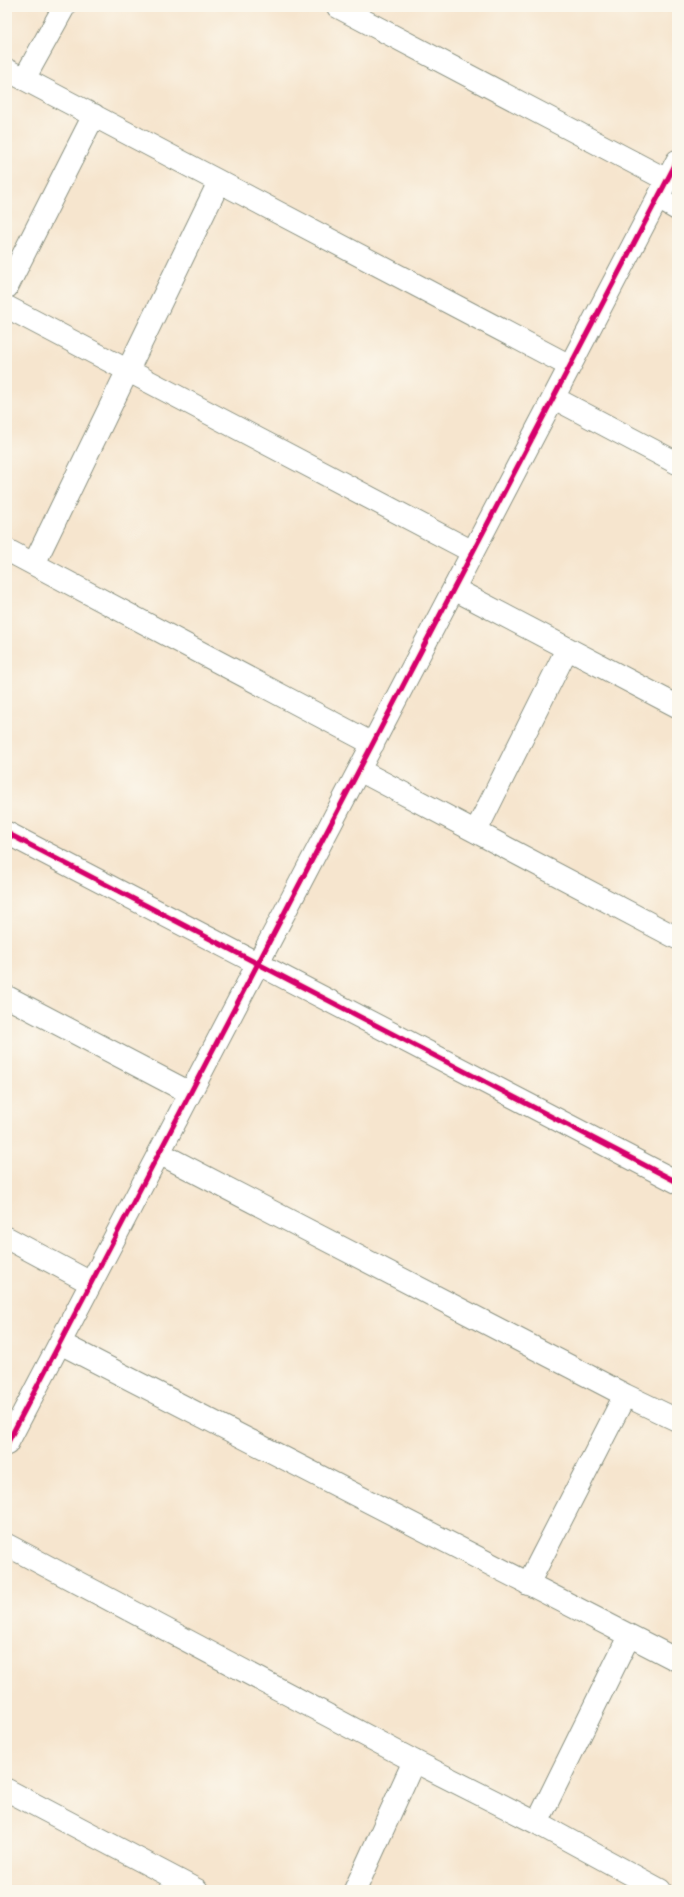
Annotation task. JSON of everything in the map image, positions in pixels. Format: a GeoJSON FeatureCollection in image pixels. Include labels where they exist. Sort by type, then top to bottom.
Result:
{"type":"FeatureCollection","features":[{"type":"Feature","properties":{"kind":"street"},"geometry":{"type":"LineString","coordinates":[[64,7],[16,75],[570,366]]}},
{"type":"Feature","properties":{"kind":"street"},"geometry":{"type":"LineString","coordinates":[[338,7],[662,189],[677,209]]}},
{"type":"Feature","properties":{"kind":"street"},"geometry":{"type":"LineString","coordinates":[[7,287],[94,115]]}},
{"type":"Feature","properties":{"kind":"street"},"geometry":{"type":"LineString","coordinates":[[7,1444],[677,161]]}},
{"type":"Feature","properties":{"kind":"street"},"geometry":{"type":"LineString","coordinates":[[34,564],[219,182]]}},
{"type":"Feature","properties":{"kind":"street"},"geometry":{"type":"LineString","coordinates":[[7,307],[473,552]]}},
{"type":"Feature","properties":{"kind":"street"},"geometry":{"type":"LineString","coordinates":[[554,398],[677,463]]}},
{"type":"Feature","properties":{"kind":"street"},"geometry":{"type":"LineString","coordinates":[[7,550],[373,744]]}},
{"type":"Feature","properties":{"kind":"street"},"geometry":{"type":"LineString","coordinates":[[454,590],[677,706]]}},
{"type":"Feature","properties":{"kind":"street"},"geometry":{"type":"LineString","coordinates":[[476,831],[567,649]]}},
{"type":"Feature","properties":{"kind":"street"},"geometry":{"type":"LineString","coordinates":[[359,770],[677,938]]}},
{"type":"Feature","properties":{"kind":"street"},"geometry":{"type":"LineString","coordinates":[[7,833],[677,1182]]}},
{"type":"Feature","properties":{"kind":"street"},"geometry":{"type":"LineString","coordinates":[[7,997],[190,1093]]}},
{"type":"Feature","properties":{"kind":"street"},"geometry":{"type":"LineString","coordinates":[[159,1153],[625,1395],[677,1420]]}},
{"type":"Feature","properties":{"kind":"street"},"geometry":{"type":"LineString","coordinates":[[7,1238],[91,1283]]}},
{"type":"Feature","properties":{"kind":"street"},"geometry":{"type":"LineString","coordinates":[[60,1343],[677,1660]]}},
{"type":"Feature","properties":{"kind":"street"},"geometry":{"type":"LineString","coordinates":[[528,1584],[625,1395]]}},
{"type":"Feature","properties":{"kind":"street"},"geometry":{"type":"LineString","coordinates":[[7,1545],[414,1761],[537,1823],[660,1890]]}},
{"type":"Feature","properties":{"kind":"street"},"geometry":{"type":"LineString","coordinates":[[537,1823],[629,1636]]}},
{"type":"Feature","properties":{"kind":"street"},"geometry":{"type":"LineString","coordinates":[[355,1890],[414,1761]]}},
{"type":"Feature","properties":{"kind":"street"},"geometry":{"type":"LineString","coordinates":[[7,1790],[197,1890]]}},
{"type":"Feature","properties":{"kind":"cycle path"},"geometry":{"type":"LineString","coordinates":[[7,1444],[677,161]]}},
{"type":"Feature","properties":{"kind":"cycle path"},"geometry":{"type":"LineString","coordinates":[[7,833],[677,1182]]}}]}
